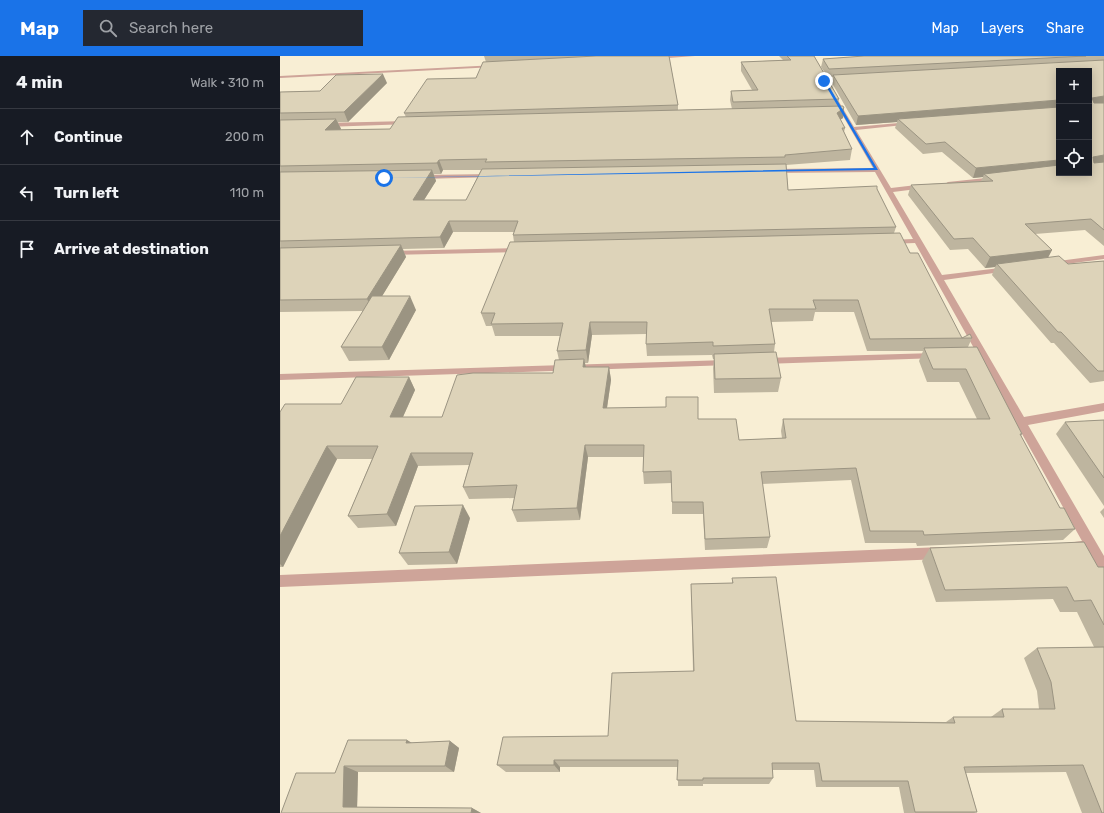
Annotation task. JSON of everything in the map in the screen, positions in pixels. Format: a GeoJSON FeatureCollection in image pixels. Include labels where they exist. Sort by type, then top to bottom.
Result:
{"type":"FeatureCollection","features":[{"type":"Feature","properties":{"kind":"street"},"geometry":{"type":"LineString","coordinates":[[645,58],[693,56]]}},
{"type":"Feature","properties":{"kind":"street"},"geometry":{"type":"LineString","coordinates":[[280,77],[502,66]]}},
{"type":"Feature","properties":{"kind":"street"},"geometry":{"type":"LineString","coordinates":[[824,81],[839,112],[853,129],[889,190],[939,278],[979,355],[1021,422],[1104,568]]}},
{"type":"Feature","properties":{"kind":"street"},"geometry":{"type":"LineString","coordinates":[[318,126],[413,123]]}},
{"type":"Feature","properties":{"kind":"street"},"geometry":{"type":"LineString","coordinates":[[853,129],[916,124]]}},
{"type":"Feature","properties":{"kind":"street"},"geometry":{"type":"LineString","coordinates":[[765,172],[876,170]]}},
{"type":"Feature","properties":{"kind":"street"},"geometry":{"type":"LineString","coordinates":[[415,177],[503,176]]}},
{"type":"Feature","properties":{"kind":"street"},"geometry":{"type":"LineString","coordinates":[[943,184],[1005,178]]}},
{"type":"Feature","properties":{"kind":"street"},"geometry":{"type":"LineString","coordinates":[[889,190],[936,185]]}},
{"type":"Feature","properties":{"kind":"street"},"geometry":{"type":"LineString","coordinates":[[878,242],[918,241]]}},
{"type":"Feature","properties":{"kind":"street"},"geometry":{"type":"LineString","coordinates":[[384,253],[527,250]]}},
{"type":"Feature","properties":{"kind":"street"},"geometry":{"type":"LineString","coordinates":[[1041,265],[1104,257]]}},
{"type":"Feature","properties":{"kind":"street"},"geometry":{"type":"LineString","coordinates":[[939,278],[1018,268]]}},
{"type":"Feature","properties":{"kind":"street"},"geometry":{"type":"LineString","coordinates":[[751,362],[943,356]]}},
{"type":"Feature","properties":{"kind":"street"},"geometry":{"type":"LineString","coordinates":[[280,377],[735,362]]}},
{"type":"Feature","properties":{"kind":"street"},"geometry":{"type":"LineString","coordinates":[[1021,422],[1104,407]]}},
{"type":"Feature","properties":{"kind":"street"},"geometry":{"type":"LineString","coordinates":[[1059,548],[1091,546]]}},
{"type":"Feature","properties":{"kind":"street"},"geometry":{"type":"LineString","coordinates":[[280,581],[956,552]]}},
{"type":"Feature","properties":{"kind":"building"},"geometry":{"type":"Polygon","coordinates":[[[596,56],[669,56],[678,105],[404,113],[427,79],[476,78],[483,62],[596,56]]]}},
{"type":"Feature","properties":{"kind":"building"},"geometry":{"type":"Polygon","coordinates":[[[787,56],[814,56],[839,99],[733,102],[731,91],[758,90],[741,62],[791,60],[787,56]]]}},
{"type":"Feature","properties":{"kind":"building"},"geometry":{"type":"Polygon","coordinates":[[[864,56],[1086,56],[829,69],[823,59],[864,56]]]}},
{"type":"Feature","properties":{"kind":"building"},"geometry":{"type":"Polygon","coordinates":[[[1104,60],[1104,96],[1092,98],[1092,68],[1056,68],[1056,100],[858,116],[833,75],[1104,60]]]}},
{"type":"Feature","properties":{"kind":"building"},"geometry":{"type":"Polygon","coordinates":[[[383,74],[344,112],[280,113],[280,92],[320,91],[336,75],[383,74]]]}},
{"type":"Feature","properties":{"kind":"building"},"geometry":{"type":"Polygon","coordinates":[[[1092,98],[1094,103],[1104,103],[1104,155],[1093,157],[1094,163],[1104,162],[1104,230],[1091,219],[1025,224],[1052,250],[990,257],[973,238],[954,239],[911,185],[993,181],[984,174],[1056,165],[1056,176],[1092,176],[1092,98]]]}},
{"type":"Feature","properties":{"kind":"building"},"geometry":{"type":"Polygon","coordinates":[[[843,106],[844,108],[837,113],[845,128],[842,128],[852,149],[785,155],[785,157],[485,162],[487,159],[439,160],[437,163],[280,166],[280,120],[336,119],[325,130],[390,129],[398,117],[843,106]]]}},
{"type":"Feature","properties":{"kind":"building"},"geometry":{"type":"Polygon","coordinates":[[[1056,107],[1056,160],[976,168],[945,142],[926,144],[898,119],[1056,107]]]}},
{"type":"Feature","properties":{"kind":"building"},"geometry":{"type":"Polygon","coordinates":[[[786,164],[788,190],[877,186],[877,189],[896,227],[513,235],[518,221],[449,221],[440,237],[280,241],[280,172],[432,170],[413,200],[466,200],[482,169],[786,164]]]}},
{"type":"Feature","properties":{"kind":"building"},"geometry":{"type":"Polygon","coordinates":[[[900,233],[910,253],[918,253],[962,338],[970,334],[972,338],[870,339],[858,300],[813,300],[816,309],[769,309],[775,344],[713,346],[713,342],[646,344],[647,322],[590,322],[586,350],[557,351],[563,323],[491,324],[495,313],[481,313],[510,242],[900,233]]]}},
{"type":"Feature","properties":{"kind":"building"},"geometry":{"type":"Polygon","coordinates":[[[401,245],[367,299],[280,300],[280,248],[401,245]]]}},
{"type":"Feature","properties":{"kind":"building"},"geometry":{"type":"Polygon","coordinates":[[[1059,256],[1068,264],[1104,261],[1104,371],[1098,371],[1061,332],[1058,332],[997,264],[1059,256]]]}},
{"type":"Feature","properties":{"kind":"building"},"geometry":{"type":"Polygon","coordinates":[[[372,296],[410,296],[382,347],[341,347],[372,296]]]}},
{"type":"Feature","properties":{"kind":"building"},"geometry":{"type":"Polygon","coordinates":[[[977,347],[1022,434],[1020,434],[1060,508],[1064,508],[1075,529],[924,535],[923,531],[870,531],[856,468],[761,472],[770,537],[705,539],[703,502],[672,502],[671,471],[643,472],[644,445],[585,445],[577,508],[512,510],[517,485],[463,487],[473,453],[411,453],[387,514],[348,516],[378,446],[327,446],[280,536],[280,412],[285,404],[341,404],[356,377],[409,377],[390,417],[442,417],[457,375],[473,373],[553,373],[555,360],[584,359],[583,367],[609,367],[603,408],[666,407],[666,397],[698,397],[698,419],[736,419],[739,440],[786,438],[783,419],[990,419],[966,369],[933,369],[924,348],[977,347]]]}},
{"type":"Feature","properties":{"kind":"building"},"geometry":{"type":"Polygon","coordinates":[[[776,352],[781,378],[715,379],[714,354],[776,352]]]}},
{"type":"Feature","properties":{"kind":"building"},"geometry":{"type":"Polygon","coordinates":[[[1104,420],[1104,478],[1065,422],[1104,420]]]}},
{"type":"Feature","properties":{"kind":"building"},"geometry":{"type":"Polygon","coordinates":[[[463,505],[449,552],[399,553],[415,506],[463,505]]]}},
{"type":"Feature","properties":{"kind":"building"},"geometry":{"type":"Polygon","coordinates":[[[1084,542],[1098,567],[1104,567],[1104,625],[1091,600],[1074,601],[1067,587],[945,590],[930,548],[1084,542]]]}},
{"type":"Feature","properties":{"kind":"building"},"geometry":{"type":"Polygon","coordinates":[[[776,577],[796,721],[955,723],[953,717],[1004,717],[1002,709],[1055,709],[1051,682],[1037,648],[1104,647],[1104,813],[1102,813],[1083,765],[964,767],[977,812],[915,812],[908,781],[822,781],[819,763],[772,763],[773,778],[703,778],[703,780],[677,780],[678,760],[554,760],[554,765],[497,765],[503,737],[608,736],[612,673],[694,671],[691,584],[733,583],[732,578],[776,577]]]}},
{"type":"Feature","properties":{"kind":"building"},"geometry":{"type":"Polygon","coordinates":[[[348,740],[407,740],[406,743],[450,741],[445,766],[344,766],[343,807],[472,808],[471,813],[281,813],[296,773],[335,773],[348,740]]]}},
{"type":"Feature","properties":{"kind":"route"},"geometry":{"type":"LineString","coordinates":[[384,178],[876,170],[824,81]]}}]}
